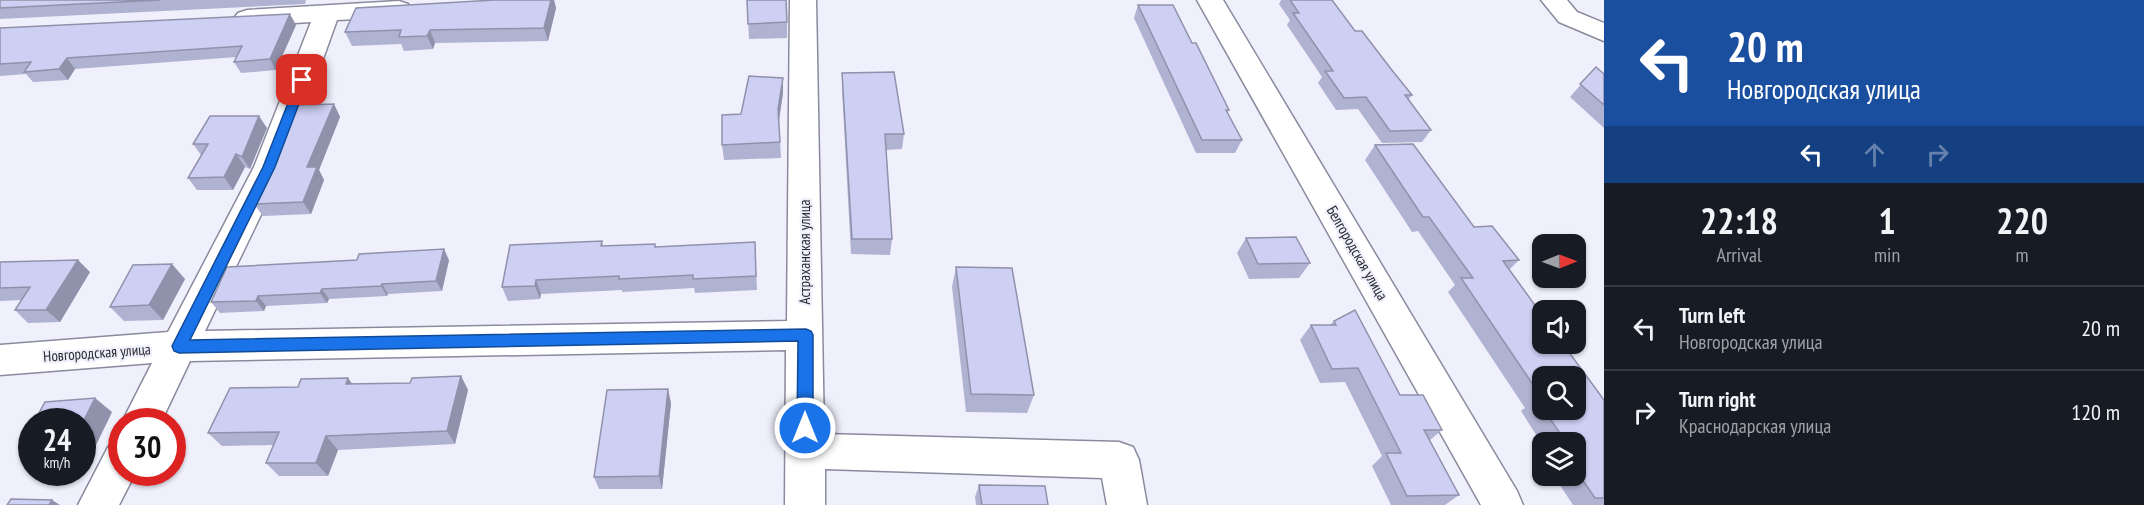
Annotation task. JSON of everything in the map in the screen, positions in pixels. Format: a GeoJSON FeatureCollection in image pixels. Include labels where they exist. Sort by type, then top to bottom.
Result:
{"type":"FeatureCollection","features":[{"type":"Feature","properties":{"kind":"street","name":"Астраханская улица"},"geometry":{"type":"LineString","coordinates":[[803,0],[805,505]]}},
{"type":"Feature","properties":{"kind":"street","name":"Белгородская улица"},"geometry":{"type":"LineString","coordinates":[[1210,0],[1503,505]]}},
{"type":"Feature","properties":{"kind":"street"},"geometry":{"type":"LineString","coordinates":[[1554,0],[1568,17],[1604,33]]}},
{"type":"Feature","properties":{"kind":"street"},"geometry":{"type":"LineString","coordinates":[[222,19],[420,8]]}},
{"type":"Feature","properties":{"kind":"street"},"geometry":{"type":"LineString","coordinates":[[148,408],[269,167],[327,14]]}},
{"type":"Feature","properties":{"kind":"street","name":"Новгородская улица"},"geometry":{"type":"LineString","coordinates":[[0,360],[179,346],[806,335]]}},
{"type":"Feature","properties":{"kind":"street"},"geometry":{"type":"LineString","coordinates":[[805,451],[1119,460],[1127,505]]}},
{"type":"Feature","properties":{"kind":"street"},"geometry":{"type":"LineString","coordinates":[[99,505],[109,486]]}},
{"type":"Feature","properties":{"kind":"building"},"geometry":{"type":"Polygon","coordinates":[[[0,0],[160,0],[0,8],[0,0]]]}},
{"type":"Feature","properties":{"kind":"building"},"geometry":{"type":"Polygon","coordinates":[[[495,0],[551,0],[544,28],[430,30],[427,36],[399,37],[401,30],[345,32],[356,8],[495,0]]]}},
{"type":"Feature","properties":{"kind":"building"},"geometry":{"type":"Polygon","coordinates":[[[747,0],[786,0],[787,22],[748,24],[747,0]]]}},
{"type":"Feature","properties":{"kind":"building"},"geometry":{"type":"Polygon","coordinates":[[[1290,0],[1332,0],[1355,31],[1362,31],[1412,95],[1405,95],[1431,130],[1390,131],[1366,97],[1344,98],[1325,71],[1333,71],[1293,13],[1299,13],[1290,0]]]}},
{"type":"Feature","properties":{"kind":"building"},"geometry":{"type":"Polygon","coordinates":[[[1138,5],[1173,5],[1192,43],[1196,43],[1242,140],[1202,140],[1138,5]]]}},
{"type":"Feature","properties":{"kind":"building"},"geometry":{"type":"Polygon","coordinates":[[[290,14],[270,59],[234,62],[242,46],[67,58],[59,69],[24,72],[31,62],[0,64],[0,28],[290,14]]]}},
{"type":"Feature","properties":{"kind":"building"},"geometry":{"type":"Polygon","coordinates":[[[1596,67],[1604,74],[1604,105],[1580,84],[1596,67]]]}},
{"type":"Feature","properties":{"kind":"building"},"geometry":{"type":"Polygon","coordinates":[[[894,72],[904,134],[885,134],[892,239],[852,239],[842,73],[894,72]]]}},
{"type":"Feature","properties":{"kind":"building"},"geometry":{"type":"Polygon","coordinates":[[[749,76],[783,78],[778,109],[780,142],[722,145],[722,115],[741,114],[749,76]]]}},
{"type":"Feature","properties":{"kind":"building"},"geometry":{"type":"Polygon","coordinates":[[[334,104],[307,167],[317,167],[303,202],[254,204],[278,155],[297,105],[334,104]]]}},
{"type":"Feature","properties":{"kind":"building"},"geometry":{"type":"Polygon","coordinates":[[[210,116],[259,116],[242,157],[236,154],[224,177],[188,178],[208,144],[193,144],[210,116]]]}},
{"type":"Feature","properties":{"kind":"building"},"geometry":{"type":"Polygon","coordinates":[[[1413,144],[1474,227],[1492,226],[1519,260],[1503,261],[1532,301],[1532,354],[1570,354],[1579,366],[1532,366],[1532,383],[1461,278],[1473,278],[1429,217],[1423,217],[1375,145],[1413,144]]]}},
{"type":"Feature","properties":{"kind":"building"},"geometry":{"type":"Polygon","coordinates":[[[1296,237],[1310,263],[1258,264],[1246,238],[1296,237]]]}},
{"type":"Feature","properties":{"kind":"building"},"geometry":{"type":"Polygon","coordinates":[[[602,241],[601,246],[655,244],[655,247],[755,242],[756,276],[693,279],[693,275],[619,279],[619,276],[536,280],[535,286],[502,287],[510,245],[602,241]]]}},
{"type":"Feature","properties":{"kind":"building"},"geometry":{"type":"Polygon","coordinates":[[[444,249],[436,281],[322,289],[320,293],[258,296],[256,301],[211,302],[227,267],[357,260],[359,254],[444,249]]]}},
{"type":"Feature","properties":{"kind":"building"},"geometry":{"type":"Polygon","coordinates":[[[78,260],[46,310],[15,310],[30,287],[0,288],[0,262],[78,260]]]}},
{"type":"Feature","properties":{"kind":"building"},"geometry":{"type":"Polygon","coordinates":[[[172,264],[149,305],[110,307],[133,265],[172,264]]]}},
{"type":"Feature","properties":{"kind":"building"},"geometry":{"type":"Polygon","coordinates":[[[956,267],[1012,268],[1034,395],[971,394],[956,267]]]}},
{"type":"Feature","properties":{"kind":"building"},"geometry":{"type":"Polygon","coordinates":[[[1355,310],[1400,395],[1423,395],[1442,430],[1424,430],[1459,495],[1407,496],[1386,453],[1401,453],[1358,368],[1332,369],[1311,325],[1336,325],[1334,321],[1355,310]]]}},
{"type":"Feature","properties":{"kind":"building"},"geometry":{"type":"Polygon","coordinates":[[[1586,375],[1604,400],[1604,498],[1595,498],[1586,485],[1586,432],[1559,432],[1551,420],[1586,420],[1586,375]]]}},
{"type":"Feature","properties":{"kind":"building"},"geometry":{"type":"Polygon","coordinates":[[[461,376],[447,431],[326,436],[316,463],[266,463],[279,432],[208,433],[230,388],[298,387],[301,379],[348,378],[346,384],[410,383],[412,378],[461,376]]]}},
{"type":"Feature","properties":{"kind":"building"},"geometry":{"type":"Polygon","coordinates":[[[668,389],[659,476],[594,477],[607,390],[668,389]]]}},
{"type":"Feature","properties":{"kind":"building"},"geometry":{"type":"Polygon","coordinates":[[[95,398],[90,408],[42,408],[45,402],[95,398]]]}},
{"type":"Feature","properties":{"kind":"building"},"geometry":{"type":"Polygon","coordinates":[[[979,485],[1045,486],[1048,505],[982,505],[979,485]]]}},
{"type":"Feature","properties":{"kind":"building"},"geometry":{"type":"Polygon","coordinates":[[[11,499],[52,500],[49,505],[7,505],[11,499]]]}},
{"type":"Feature","properties":{"kind":"route"},"geometry":{"type":"LineString","coordinates":[[302,80],[269,167],[179,346],[806,335],[805,428]]}}]}
